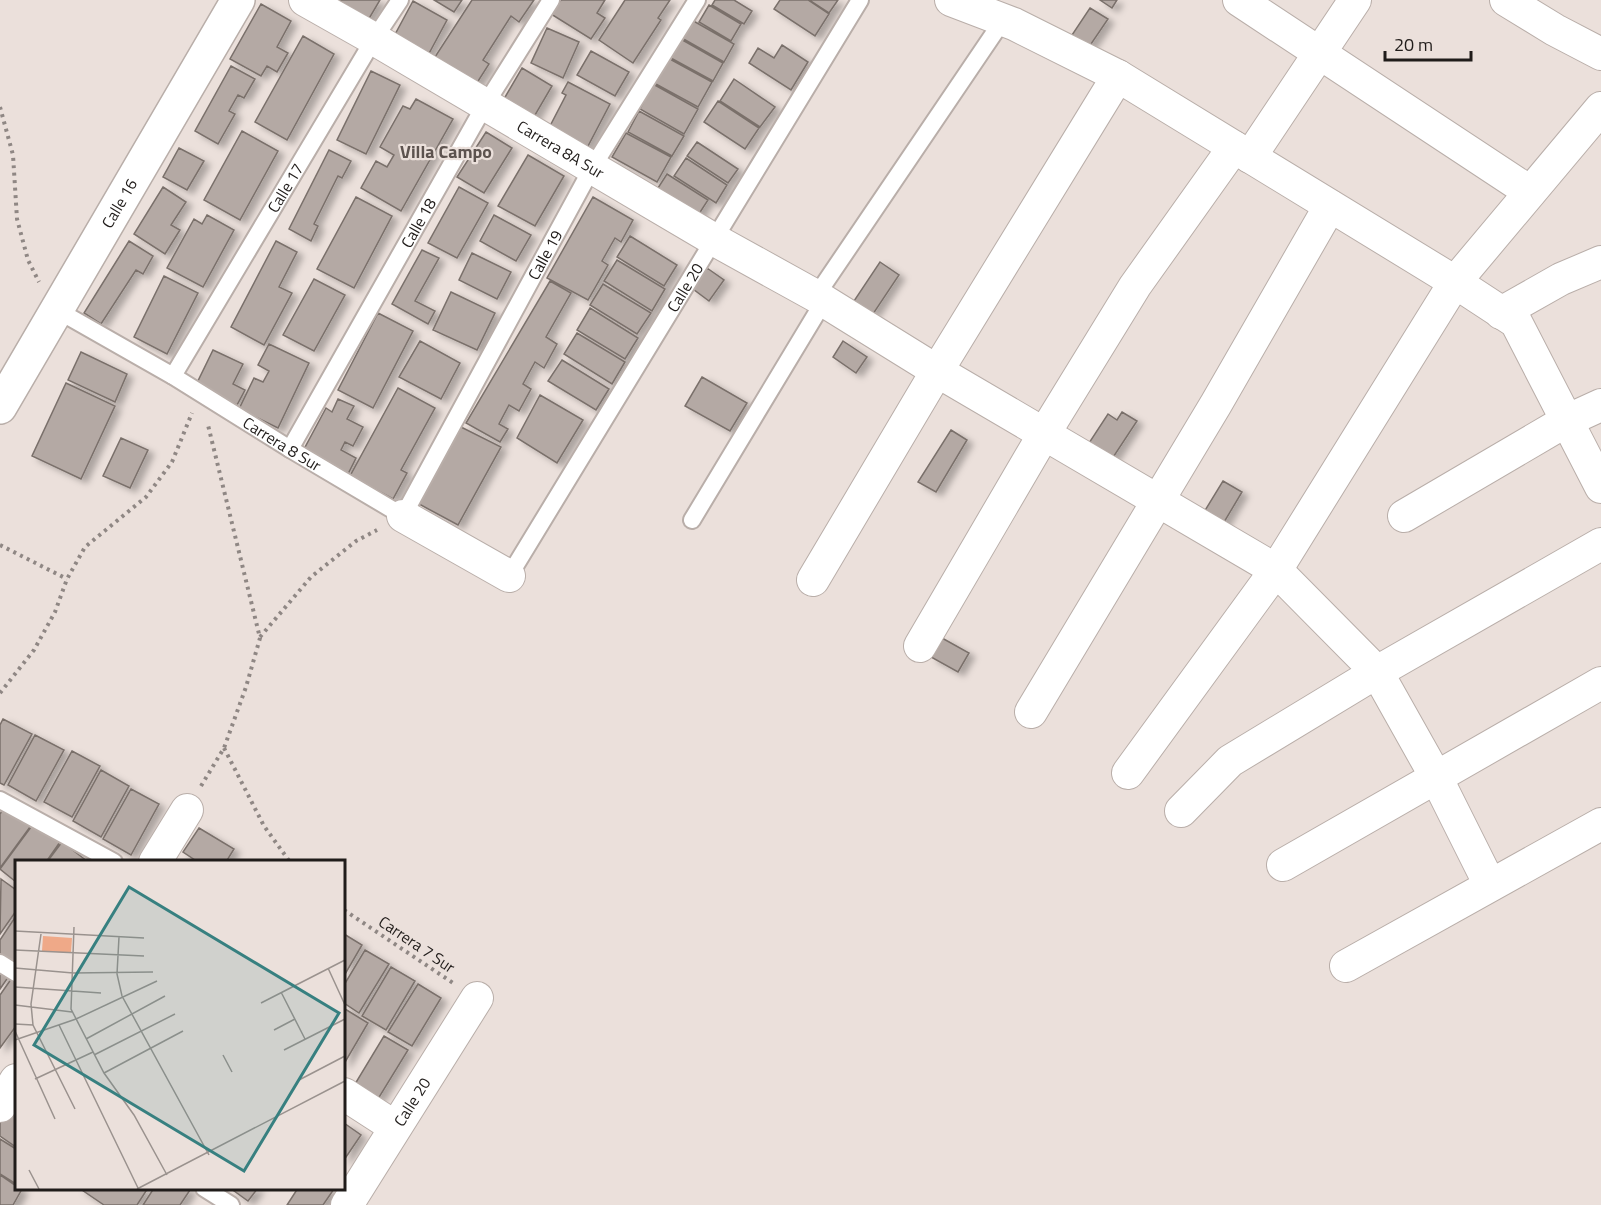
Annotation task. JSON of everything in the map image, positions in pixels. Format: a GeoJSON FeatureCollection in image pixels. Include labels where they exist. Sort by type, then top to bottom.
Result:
{"type":"FeatureCollection","features":[{"type":"Feature","properties":{"kind":"street","name":"Calle 16"},"geometry":{"type":"LineString","coordinates":[[0,407],[238,0]]}},
{"type":"Feature","properties":{"kind":"street","name":"Carrera 8A Sur"},"geometry":{"type":"LineString","coordinates":[[305,0],[713,239],[820,299],[937,372],[1276,570],[1377,672],[1436,777],[1490,885]]}},
{"type":"Feature","properties":{"kind":"street"},"geometry":{"type":"LineString","coordinates":[[951,0],[1002,16],[1118,76],[1455,282],[1516,322],[1601,487]]}},
{"type":"Feature","properties":{"kind":"street"},"geometry":{"type":"LineString","coordinates":[[1239,0],[1530,192]]}},
{"type":"Feature","properties":{"kind":"street"},"geometry":{"type":"LineString","coordinates":[[920,646],[1044,434],[1135,286],[1321,53],[1355,0]]}},
{"type":"Feature","properties":{"kind":"street"},"geometry":{"type":"LineString","coordinates":[[1506,0],[1555,30],[1601,54]]}},
{"type":"Feature","properties":{"kind":"street"},"geometry":{"type":"LineString","coordinates":[[813,580],[1118,76]]}},
{"type":"Feature","properties":{"kind":"street"},"geometry":{"type":"LineString","coordinates":[[1128,773],[1276,570],[1455,282],[1601,108]]}},
{"type":"Feature","properties":{"kind":"street"},"geometry":{"type":"LineString","coordinates":[[1031,712],[1216,404],[1330,206]]}},
{"type":"Feature","properties":{"kind":"street"},"geometry":{"type":"LineString","coordinates":[[1501,313],[1561,279],[1601,262]]}},
{"type":"Feature","properties":{"kind":"street"},"geometry":{"type":"LineString","coordinates":[[1404,516],[1566,421],[1601,405]]}},
{"type":"Feature","properties":{"kind":"street","name":"Carrera 8 Sur"},"geometry":{"type":"LineString","coordinates":[[404,516],[509,576]]}},
{"type":"Feature","properties":{"kind":"street"},"geometry":{"type":"LineString","coordinates":[[1181,811],[1230,761],[1377,672],[1601,544]]}},
{"type":"Feature","properties":{"kind":"street"},"geometry":{"type":"LineString","coordinates":[[1283,865],[1601,683]]}},
{"type":"Feature","properties":{"kind":"street"},"geometry":{"type":"LineString","coordinates":[[156,860],[187,810]]}},
{"type":"Feature","properties":{"kind":"street"},"geometry":{"type":"LineString","coordinates":[[1346,966],[1601,824]]}},
{"type":"Feature","properties":{"kind":"street","name":"Calle 20"},"geometry":{"type":"LineString","coordinates":[[346,1205],[477,998]]}},
{"type":"Feature","properties":{"kind":"street"},"geometry":{"type":"LineString","coordinates":[[0,1106],[15,1082]]}},
{"type":"Feature","properties":{"kind":"street"},"geometry":{"type":"LineString","coordinates":[[345,1095],[395,1127]]}},
{"type":"Feature","properties":{"kind":"lane","name":"Calle 17"},"geometry":{"type":"LineString","coordinates":[[173,376],[374,39],[400,0]]}},
{"type":"Feature","properties":{"kind":"lane","name":"Calle 18"},"geometry":{"type":"LineString","coordinates":[[290,449],[485,105],[551,0]]}},
{"type":"Feature","properties":{"kind":"lane","name":"Calle 19"},"geometry":{"type":"LineString","coordinates":[[404,516],[592,168],[697,0]]}},
{"type":"Feature","properties":{"kind":"lane","name":"Calle 20"},"geometry":{"type":"LineString","coordinates":[[509,576],[860,0]]}},
{"type":"Feature","properties":{"kind":"lane"},"geometry":{"type":"LineString","coordinates":[[692,520],[820,299],[1002,16]]}},
{"type":"Feature","properties":{"kind":"lane","name":"Carrera 8 Sur"},"geometry":{"type":"LineString","coordinates":[[57,310],[173,376],[404,516]]}},
{"type":"Feature","properties":{"kind":"lane"},"geometry":{"type":"LineString","coordinates":[[0,800],[112,860]]}},
{"type":"Feature","properties":{"kind":"lane"},"geometry":{"type":"LineString","coordinates":[[0,963],[15,972]]}},
{"type":"Feature","properties":{"kind":"lane"},"geometry":{"type":"LineString","coordinates":[[207,1190],[231,1205]]}},
{"type":"Feature","properties":{"kind":"path"},"geometry":{"type":"LineString","coordinates":[[0,107],[13,155],[17,219],[28,260],[39,284],[57,310]]}},
{"type":"Feature","properties":{"kind":"path"},"geometry":{"type":"LineString","coordinates":[[200,393],[260,638]]}},
{"type":"Feature","properties":{"kind":"path"},"geometry":{"type":"LineString","coordinates":[[0,693],[34,650],[56,612],[67,579],[85,548],[146,497],[172,462],[200,393]]}},
{"type":"Feature","properties":{"kind":"path"},"geometry":{"type":"LineString","coordinates":[[187,810],[224,748],[246,687],[260,638],[311,577],[356,541],[404,516]]}},
{"type":"Feature","properties":{"kind":"path"},"geometry":{"type":"LineString","coordinates":[[0,545],[67,579]]}},
{"type":"Feature","properties":{"kind":"path"},"geometry":{"type":"LineString","coordinates":[[224,748],[264,826],[289,860]]}},
{"type":"Feature","properties":{"kind":"path","name":"Carrera 7 Sur"},"geometry":{"type":"LineString","coordinates":[[345,911],[477,998]]}},
{"type":"Feature","properties":{"kind":"building"},"geometry":{"type":"Polygon","coordinates":[[[332,0],[380,0],[367,22],[332,0]]]}},
{"type":"Feature","properties":{"kind":"building"},"geometry":{"type":"Polygon","coordinates":[[[434,0],[462,0],[454,12],[434,0]]]}},
{"type":"Feature","properties":{"kind":"building"},"geometry":{"type":"Polygon","coordinates":[[[472,0],[534,0],[519,22],[511,16],[483,60],[489,64],[475,86],[433,60],[472,0]]]}},
{"type":"Feature","properties":{"kind":"building"},"geometry":{"type":"Polygon","coordinates":[[[561,0],[605,0],[597,13],[605,18],[591,39],[551,14],[561,0]]]}},
{"type":"Feature","properties":{"kind":"building"},"geometry":{"type":"Polygon","coordinates":[[[625,0],[670,0],[658,18],[661,20],[633,63],[599,40],[625,0]]]}},
{"type":"Feature","properties":{"kind":"building"},"geometry":{"type":"Polygon","coordinates":[[[715,0],[734,0],[752,11],[744,24],[712,5],[715,0]]]}},
{"type":"Feature","properties":{"kind":"building"},"geometry":{"type":"Polygon","coordinates":[[[780,0],[808,0],[829,14],[815,36],[774,9],[780,0]]]}},
{"type":"Feature","properties":{"kind":"building"},"geometry":{"type":"Polygon","coordinates":[[[809,0],[838,0],[829,13],[809,0]]]}},
{"type":"Feature","properties":{"kind":"building"},"geometry":{"type":"Polygon","coordinates":[[[1100,0],[1117,0],[1112,8],[1100,0]]]}},
{"type":"Feature","properties":{"kind":"building"},"geometry":{"type":"Polygon","coordinates":[[[413,1],[447,20],[426,59],[392,40],[413,1]]]}},
{"type":"Feature","properties":{"kind":"building"},"geometry":{"type":"Polygon","coordinates":[[[261,4],[291,21],[277,47],[288,53],[277,72],[267,66],[261,76],[230,59],[261,4]]]}},
{"type":"Feature","properties":{"kind":"building"},"geometry":{"type":"Polygon","coordinates":[[[709,5],[741,24],[731,41],[699,22],[709,5]]]}},
{"type":"Feature","properties":{"kind":"building"},"geometry":{"type":"Polygon","coordinates":[[[1090,8],[1108,19],[1089,47],[1072,35],[1090,8]]]}},
{"type":"Feature","properties":{"kind":"building"},"geometry":{"type":"Polygon","coordinates":[[[690,19],[734,44],[724,62],[680,37],[690,19]]]}},
{"type":"Feature","properties":{"kind":"building"},"geometry":{"type":"Polygon","coordinates":[[[547,28],[579,42],[563,78],[531,63],[547,28]]]}},
{"type":"Feature","properties":{"kind":"building"},"geometry":{"type":"Polygon","coordinates":[[[303,36],[334,54],[287,140],[255,122],[303,36]]]}},
{"type":"Feature","properties":{"kind":"building"},"geometry":{"type":"Polygon","coordinates":[[[679,38],[723,63],[713,81],[669,57],[679,38]]]}},
{"type":"Feature","properties":{"kind":"building"},"geometry":{"type":"Polygon","coordinates":[[[782,45],[808,62],[791,90],[749,63],[758,48],[774,58],[782,45]]]}},
{"type":"Feature","properties":{"kind":"building"},"geometry":{"type":"Polygon","coordinates":[[[591,51],[629,72],[615,96],[577,75],[591,51]]]}},
{"type":"Feature","properties":{"kind":"building"},"geometry":{"type":"Polygon","coordinates":[[[668,58],[712,82],[698,107],[654,83],[668,58]]]}},
{"type":"Feature","properties":{"kind":"building"},"geometry":{"type":"Polygon","coordinates":[[[231,66],[255,79],[244,98],[238,95],[229,111],[235,114],[218,144],[195,131],[231,66]]]}},
{"type":"Feature","properties":{"kind":"building"},"geometry":{"type":"Polygon","coordinates":[[[522,68],[552,86],[531,122],[501,104],[522,68]]]}},
{"type":"Feature","properties":{"kind":"building"},"geometry":{"type":"Polygon","coordinates":[[[371,71],[400,85],[366,154],[337,140],[371,71]]]}},
{"type":"Feature","properties":{"kind":"building"},"geometry":{"type":"Polygon","coordinates":[[[734,79],[775,107],[760,127],[720,101],[734,79]]]}},
{"type":"Feature","properties":{"kind":"building"},"geometry":{"type":"Polygon","coordinates":[[[568,82],[610,104],[587,148],[549,128],[566,95],[562,93],[568,82]]]}},
{"type":"Feature","properties":{"kind":"building"},"geometry":{"type":"Polygon","coordinates":[[[653,84],[698,109],[684,134],[640,109],[653,84]]]}},
{"type":"Feature","properties":{"kind":"building"},"geometry":{"type":"Polygon","coordinates":[[[416,99],[453,119],[401,211],[361,188],[376,161],[387,167],[394,155],[380,147],[403,106],[410,109],[416,99]]]}},
{"type":"Feature","properties":{"kind":"building"},"geometry":{"type":"Polygon","coordinates":[[[718,101],[759,128],[745,149],[704,122],[718,101]]]}},
{"type":"Feature","properties":{"kind":"building"},"geometry":{"type":"Polygon","coordinates":[[[639,111],[684,136],[672,156],[628,132],[639,111]]]}},
{"type":"Feature","properties":{"kind":"building"},"geometry":{"type":"Polygon","coordinates":[[[242,131],[278,151],[240,220],[204,200],[242,131]]]}},
{"type":"Feature","properties":{"kind":"building"},"geometry":{"type":"Polygon","coordinates":[[[486,132],[512,148],[484,193],[457,177],[486,132]]]}},
{"type":"Feature","properties":{"kind":"building"},"geometry":{"type":"Polygon","coordinates":[[[626,133],[671,157],[657,182],[612,157],[626,133]]]}},
{"type":"Feature","properties":{"kind":"building"},"geometry":{"type":"Polygon","coordinates":[[[697,142],[738,169],[728,183],[687,156],[697,142]]]}},
{"type":"Feature","properties":{"kind":"building"},"geometry":{"type":"Polygon","coordinates":[[[179,148],[204,161],[187,190],[163,177],[179,148]]]}},
{"type":"Feature","properties":{"kind":"building"},"geometry":{"type":"Polygon","coordinates":[[[329,150],[351,161],[342,178],[338,176],[314,224],[318,226],[311,241],[289,229],[329,150]]]}},
{"type":"Feature","properties":{"kind":"building"},"geometry":{"type":"Polygon","coordinates":[[[528,155],[564,176],[535,226],[498,206],[528,155]]]}},
{"type":"Feature","properties":{"kind":"building"},"geometry":{"type":"Polygon","coordinates":[[[686,158],[727,185],[716,203],[674,176],[686,158]]]}},
{"type":"Feature","properties":{"kind":"building"},"geometry":{"type":"Polygon","coordinates":[[[667,174],[708,200],[697,217],[656,191],[667,174]]]}},
{"type":"Feature","properties":{"kind":"building"},"geometry":{"type":"Polygon","coordinates":[[[163,187],[186,202],[171,225],[180,230],[165,254],[134,234],[163,187]]]}},
{"type":"Feature","properties":{"kind":"building"},"geometry":{"type":"Polygon","coordinates":[[[459,187],[488,203],[457,258],[428,243],[459,187]]]}},
{"type":"Feature","properties":{"kind":"building"},"geometry":{"type":"Polygon","coordinates":[[[356,197],[392,216],[354,288],[317,269],[356,197]]]}},
{"type":"Feature","properties":{"kind":"building"},"geometry":{"type":"Polygon","coordinates":[[[593,197],[633,220],[621,242],[615,238],[602,261],[608,265],[588,300],[547,278],[593,197]]]}},
{"type":"Feature","properties":{"kind":"building"},"geometry":{"type":"Polygon","coordinates":[[[207,215],[234,230],[203,287],[167,268],[194,219],[202,224],[207,215]]]}},
{"type":"Feature","properties":{"kind":"building"},"geometry":{"type":"Polygon","coordinates":[[[494,215],[531,235],[516,261],[480,241],[494,215]]]}},
{"type":"Feature","properties":{"kind":"building"},"geometry":{"type":"Polygon","coordinates":[[[630,236],[677,265],[664,286],[617,257],[630,236]]]}},
{"type":"Feature","properties":{"kind":"building"},"geometry":{"type":"Polygon","coordinates":[[[129,241],[153,256],[143,274],[136,270],[101,324],[84,313],[129,241]]]}},
{"type":"Feature","properties":{"kind":"building"},"geometry":{"type":"Polygon","coordinates":[[[276,241],[297,252],[279,287],[292,293],[264,345],[231,327],[276,241]]]}},
{"type":"Feature","properties":{"kind":"building"},"geometry":{"type":"Polygon","coordinates":[[[422,250],[439,258],[415,301],[435,311],[428,324],[392,304],[422,250]]]}},
{"type":"Feature","properties":{"kind":"building"},"geometry":{"type":"Polygon","coordinates":[[[472,253],[511,272],[497,299],[459,280],[472,253]]]}},
{"type":"Feature","properties":{"kind":"building"},"geometry":{"type":"Polygon","coordinates":[[[617,260],[665,289],[652,311],[604,281],[617,260]]]}},
{"type":"Feature","properties":{"kind":"building"},"geometry":{"type":"Polygon","coordinates":[[[880,262],[899,275],[873,314],[854,301],[880,262]]]}},
{"type":"Feature","properties":{"kind":"building"},"geometry":{"type":"Polygon","coordinates":[[[707,268],[724,280],[709,301],[693,289],[707,268]]]}},
{"type":"Feature","properties":{"kind":"building"},"geometry":{"type":"Polygon","coordinates":[[[164,276],[198,293],[167,354],[134,337],[164,276]]]}},
{"type":"Feature","properties":{"kind":"building"},"geometry":{"type":"Polygon","coordinates":[[[314,279],[345,295],[314,351],[283,335],[314,279]]]}},
{"type":"Feature","properties":{"kind":"building"},"geometry":{"type":"Polygon","coordinates":[[[550,281],[571,293],[546,337],[557,344],[544,368],[535,362],[523,384],[531,389],[519,411],[509,405],[499,424],[508,429],[500,442],[466,423],[550,281]]]}},
{"type":"Feature","properties":{"kind":"building"},"geometry":{"type":"Polygon","coordinates":[[[603,284],[651,313],[637,334],[590,305],[603,284]]]}},
{"type":"Feature","properties":{"kind":"building"},"geometry":{"type":"Polygon","coordinates":[[[451,292],[495,313],[477,350],[433,330],[451,292]]]}},
{"type":"Feature","properties":{"kind":"building"},"geometry":{"type":"Polygon","coordinates":[[[590,308],[638,338],[625,359],[577,330],[590,308]]]}},
{"type":"Feature","properties":{"kind":"building"},"geometry":{"type":"Polygon","coordinates":[[[378,313],[413,331],[373,408],[338,390],[378,313]]]}},
{"type":"Feature","properties":{"kind":"building"},"geometry":{"type":"Polygon","coordinates":[[[577,333],[625,362],[612,384],[564,354],[577,333]]]}},
{"type":"Feature","properties":{"kind":"building"},"geometry":{"type":"Polygon","coordinates":[[[420,341],[460,363],[441,399],[399,377],[420,341]]]}},
{"type":"Feature","properties":{"kind":"building"},"geometry":{"type":"Polygon","coordinates":[[[843,341],[867,357],[856,373],[833,357],[843,341]]]}},
{"type":"Feature","properties":{"kind":"building"},"geometry":{"type":"Polygon","coordinates":[[[269,344],[309,363],[278,428],[239,409],[254,378],[263,382],[269,371],[258,365],[269,344]]]}},
{"type":"Feature","properties":{"kind":"building"},"geometry":{"type":"Polygon","coordinates":[[[213,350],[243,364],[233,384],[245,390],[237,405],[196,385],[213,350]]]}},
{"type":"Feature","properties":{"kind":"building"},"geometry":{"type":"Polygon","coordinates":[[[81,352],[127,374],[115,402],[68,380],[81,352]]]}},
{"type":"Feature","properties":{"kind":"building"},"geometry":{"type":"Polygon","coordinates":[[[562,360],[609,389],[596,410],[548,381],[562,360]]]}},
{"type":"Feature","properties":{"kind":"building"},"geometry":{"type":"Polygon","coordinates":[[[702,377],[747,403],[730,431],[685,406],[702,377]]]}},
{"type":"Feature","properties":{"kind":"building"},"geometry":{"type":"Polygon","coordinates":[[[66,383],[115,406],[81,479],[32,456],[66,383]]]}},
{"type":"Feature","properties":{"kind":"building"},"geometry":{"type":"Polygon","coordinates":[[[398,388],[435,408],[401,470],[407,473],[393,499],[350,476],[398,388]]]}},
{"type":"Feature","properties":{"kind":"building"},"geometry":{"type":"Polygon","coordinates":[[[540,395],[583,420],[557,463],[517,438],[540,395]]]}},
{"type":"Feature","properties":{"kind":"building"},"geometry":{"type":"Polygon","coordinates":[[[338,399],[354,406],[347,419],[363,427],[353,446],[345,442],[341,450],[356,458],[348,474],[303,451],[326,408],[332,412],[338,399]]]}},
{"type":"Feature","properties":{"kind":"building"},"geometry":{"type":"Polygon","coordinates":[[[1122,412],[1137,421],[1112,459],[1089,443],[1108,414],[1117,420],[1122,412]]]}},
{"type":"Feature","properties":{"kind":"building"},"geometry":{"type":"Polygon","coordinates":[[[461,427],[501,447],[458,525],[419,504],[461,427]]]}},
{"type":"Feature","properties":{"kind":"building"},"geometry":{"type":"Polygon","coordinates":[[[951,430],[967,440],[936,492],[918,482],[951,430]]]}},
{"type":"Feature","properties":{"kind":"building"},"geometry":{"type":"Polygon","coordinates":[[[121,438],[148,450],[130,488],[103,476],[121,438]]]}},
{"type":"Feature","properties":{"kind":"building"},"geometry":{"type":"Polygon","coordinates":[[[1223,481],[1242,492],[1220,529],[1201,517],[1223,481]]]}},
{"type":"Feature","properties":{"kind":"building"},"geometry":{"type":"Polygon","coordinates":[[[942,638],[969,653],[958,672],[931,657],[942,638]]]}},
{"type":"Feature","properties":{"kind":"building"},"geometry":{"type":"Polygon","coordinates":[[[3,719],[32,734],[4,785],[0,783],[0,725],[3,719]]]}},
{"type":"Feature","properties":{"kind":"building"},"geometry":{"type":"Polygon","coordinates":[[[35,735],[64,750],[36,801],[8,785],[35,735]]]}},
{"type":"Feature","properties":{"kind":"building"},"geometry":{"type":"Polygon","coordinates":[[[72,751],[100,766],[72,817],[44,802],[72,751]]]}},
{"type":"Feature","properties":{"kind":"building"},"geometry":{"type":"Polygon","coordinates":[[[101,770],[129,786],[101,837],[73,821],[101,770]]]}},
{"type":"Feature","properties":{"kind":"building"},"geometry":{"type":"Polygon","coordinates":[[[131,789],[159,804],[131,855],[103,839],[131,789]]]}},
{"type":"Feature","properties":{"kind":"building"},"geometry":{"type":"Polygon","coordinates":[[[4,808],[30,827],[0,868],[0,814],[4,808]]]}},
{"type":"Feature","properties":{"kind":"building"},"geometry":{"type":"Polygon","coordinates":[[[34,823],[60,842],[47,860],[15,860],[15,881],[0,869],[34,823]]]}},
{"type":"Feature","properties":{"kind":"building"},"geometry":{"type":"Polygon","coordinates":[[[199,828],[234,849],[227,860],[195,860],[183,852],[199,828]]]}},
{"type":"Feature","properties":{"kind":"building"},"geometry":{"type":"Polygon","coordinates":[[[62,842],[86,860],[48,860],[62,842]]]}},
{"type":"Feature","properties":{"kind":"building"},"geometry":{"type":"Polygon","coordinates":[[[1,879],[15,889],[15,912],[0,934],[1,879]]]}},
{"type":"Feature","properties":{"kind":"building"},"geometry":{"type":"Polygon","coordinates":[[[15,918],[15,966],[0,955],[0,940],[15,918]]]}},
{"type":"Feature","properties":{"kind":"building"},"geometry":{"type":"Polygon","coordinates":[[[345,935],[362,945],[345,974],[345,935]]]}},
{"type":"Feature","properties":{"kind":"building"},"geometry":{"type":"Polygon","coordinates":[[[365,950],[389,964],[359,1013],[345,1004],[345,983],[365,950]]]}},
{"type":"Feature","properties":{"kind":"building"},"geometry":{"type":"Polygon","coordinates":[[[391,967],[415,981],[386,1030],[362,1016],[391,967]]]}},
{"type":"Feature","properties":{"kind":"building"},"geometry":{"type":"Polygon","coordinates":[[[0,969],[9,976],[0,989],[0,969]]]}},
{"type":"Feature","properties":{"kind":"building"},"geometry":{"type":"Polygon","coordinates":[[[14,975],[15,1027],[0,1048],[0,995],[14,975]]]}},
{"type":"Feature","properties":{"kind":"building"},"geometry":{"type":"Polygon","coordinates":[[[418,984],[441,998],[412,1046],[388,1032],[418,984]]]}},
{"type":"Feature","properties":{"kind":"building"},"geometry":{"type":"Polygon","coordinates":[[[345,1009],[368,1023],[345,1062],[345,1009]]]}},
{"type":"Feature","properties":{"kind":"building"},"geometry":{"type":"Polygon","coordinates":[[[384,1036],[408,1050],[378,1099],[355,1084],[384,1036]]]}},
{"type":"Feature","properties":{"kind":"building"},"geometry":{"type":"Polygon","coordinates":[[[9,1107],[15,1111],[15,1146],[0,1136],[0,1121],[9,1107]]]}},
{"type":"Feature","properties":{"kind":"building"},"geometry":{"type":"Polygon","coordinates":[[[345,1124],[361,1135],[345,1159],[345,1124]]]}},
{"type":"Feature","properties":{"kind":"building"},"geometry":{"type":"Polygon","coordinates":[[[0,1139],[15,1148],[15,1183],[0,1174],[0,1139]]]}},
{"type":"Feature","properties":{"kind":"building"},"geometry":{"type":"Polygon","coordinates":[[[0,1175],[15,1185],[15,1190],[21,1190],[13,1205],[0,1205],[0,1175]]]}},
{"type":"Feature","properties":{"kind":"building"},"geometry":{"type":"Polygon","coordinates":[[[82,1190],[147,1190],[137,1205],[104,1205],[82,1190]]]}},
{"type":"Feature","properties":{"kind":"building"},"geometry":{"type":"Polygon","coordinates":[[[153,1190],[190,1190],[180,1205],[143,1205],[153,1190]]]}},
{"type":"Feature","properties":{"kind":"building"},"geometry":{"type":"Polygon","coordinates":[[[233,1190],[256,1190],[248,1201],[233,1190]]]}},
{"type":"Feature","properties":{"kind":"building"},"geometry":{"type":"Polygon","coordinates":[[[297,1190],[333,1190],[323,1205],[287,1205],[297,1190]]]}},
{"type":"Feature","properties":{"kind":"district","name":"Villa Campo"},"geometry":{"type":"Point","coordinates":[446,152]}}]}
